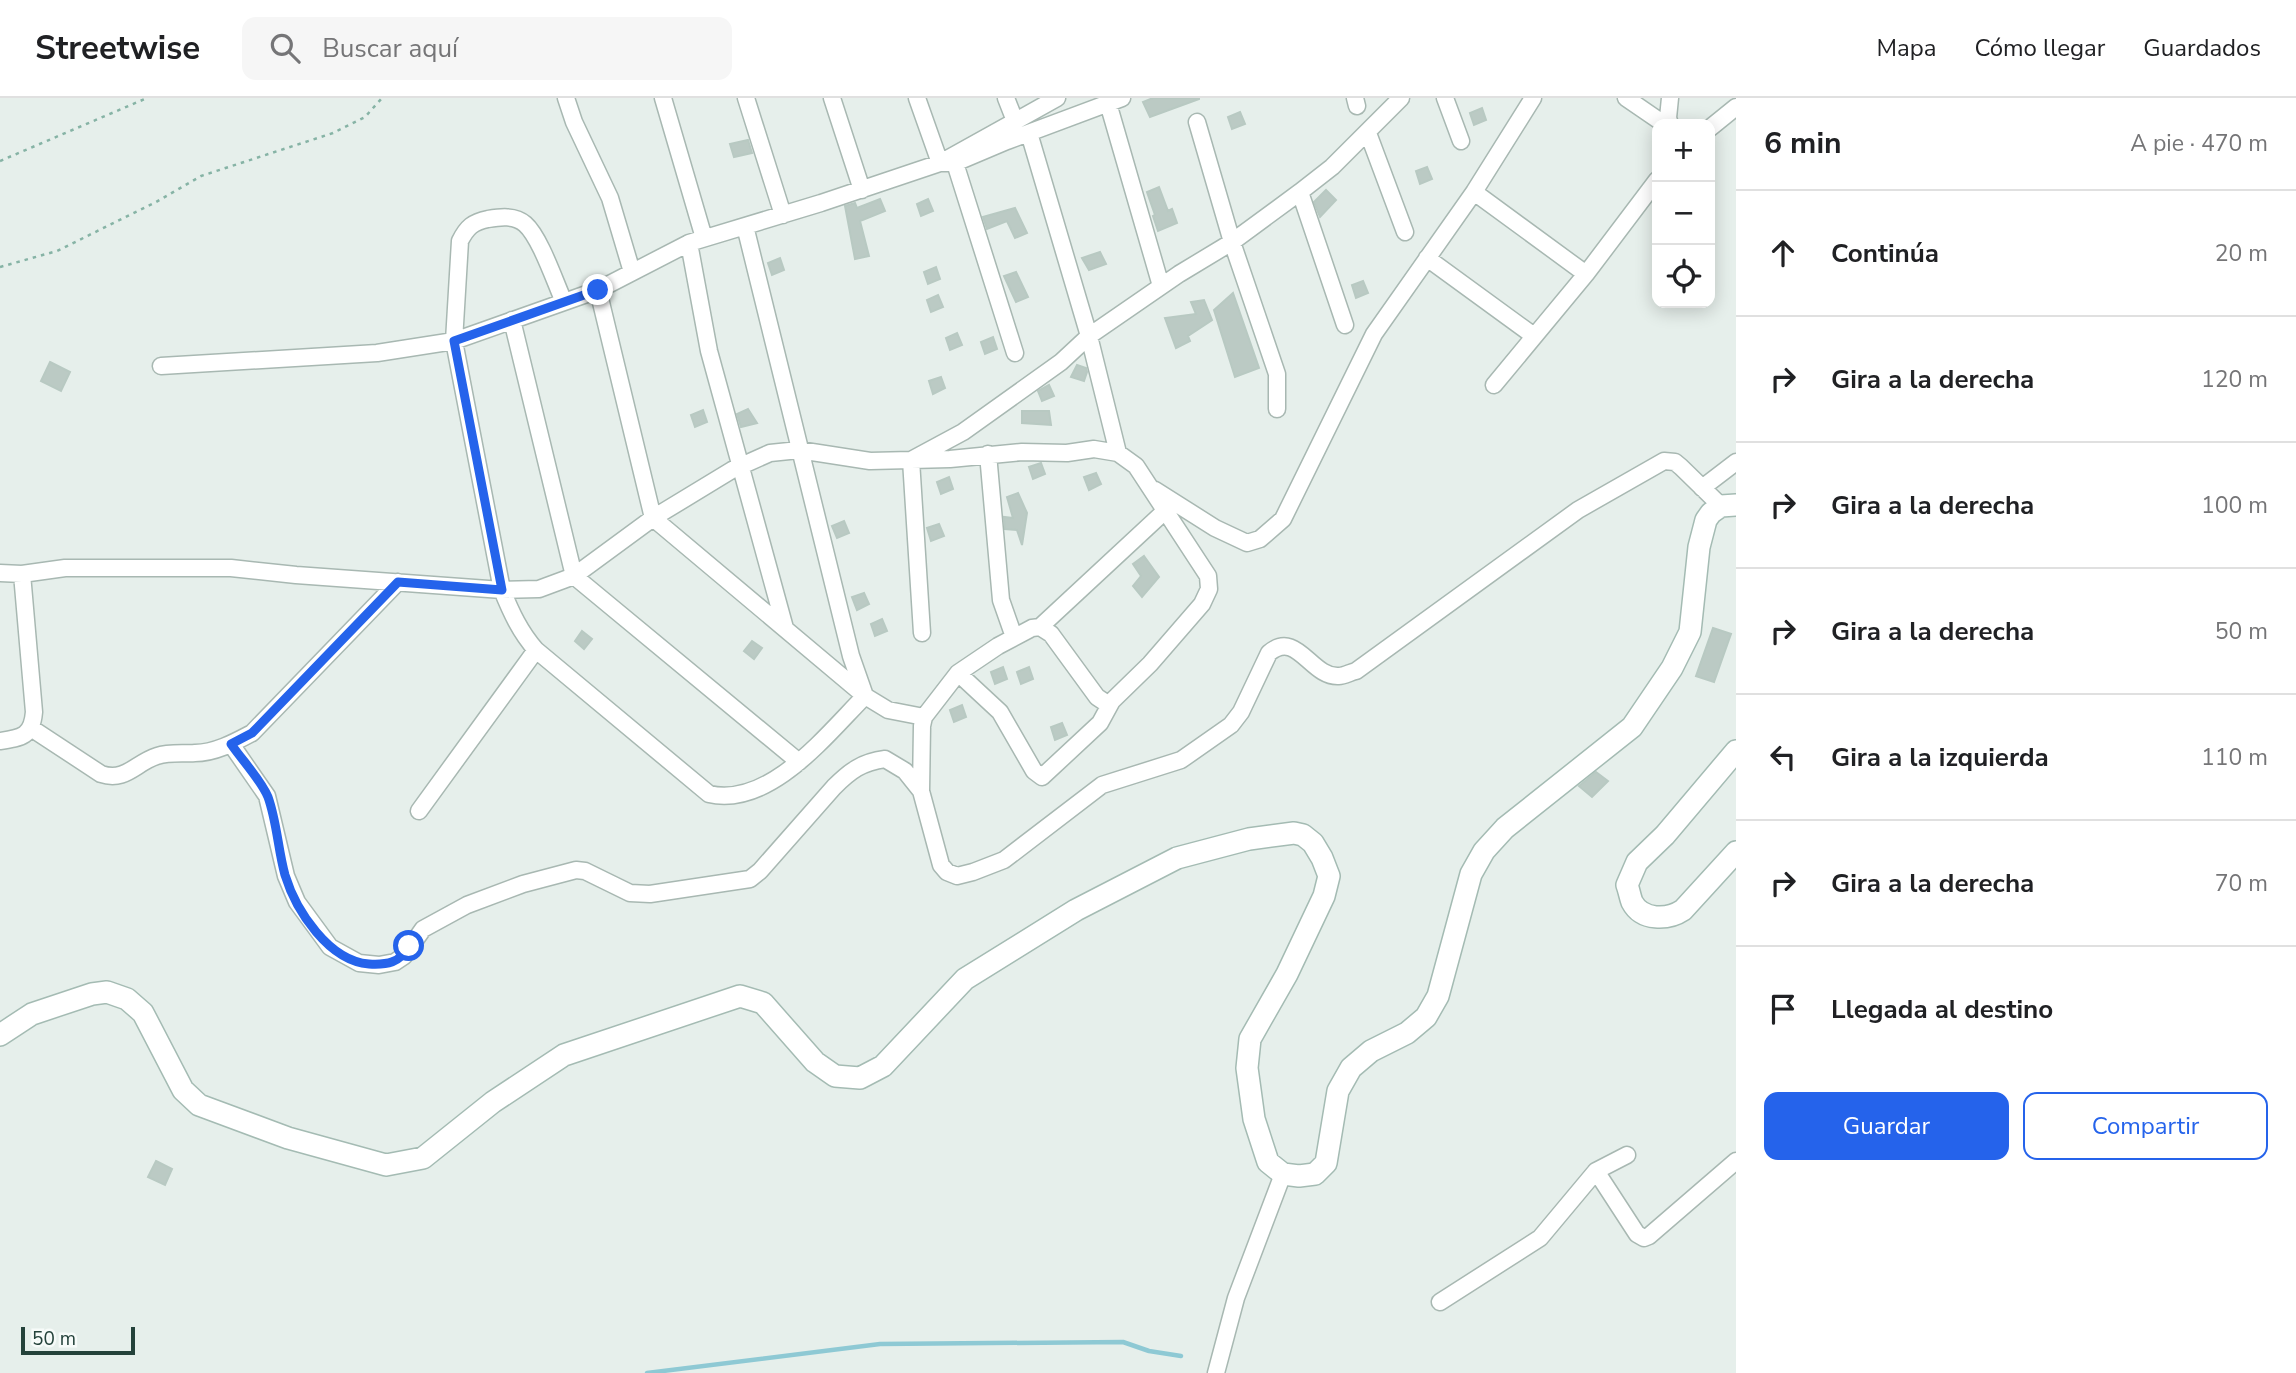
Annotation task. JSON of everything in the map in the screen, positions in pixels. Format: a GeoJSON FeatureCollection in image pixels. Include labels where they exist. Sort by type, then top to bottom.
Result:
{"type":"FeatureCollection","features":[{"type":"Feature","properties":{"kind":"main road"},"geometry":{"type":"LineString","coordinates":[[0,1035],[32,1014],[92,994],[107,992],[127,999],[143,1013],[183,1090],[200,1105],[288,1138],[386,1165],[423,1158],[494,1102],[564,1055],[740,996],[763,1003],[815,1062],[835,1076],[860,1078],[883,1066],[965,979],[1076,909],[1177,858],[1250,839],[1294,833],[1303,835],[1313,843],[1329,876],[1324,896],[1250,1039],[1247,1068],[1254,1119],[1268,1162],[1283,1174],[1315,1174],[1326,1163],[1338,1091],[1351,1068],[1371,1051],[1407,1032],[1426,1017],[1438,996],[1471,874],[1484,850],[1505,828],[1632,727],[1672,668],[1690,632],[1699,547],[1706,520],[1711,513],[1729,506]]}},
{"type":"Feature","properties":{"kind":"main road"},"geometry":{"type":"LineString","coordinates":[[1736,751],[1665,835],[1637,862],[1627,885],[1633,905],[1649,917],[1675,916],[1684,910],[1736,852]]}},
{"type":"Feature","properties":{"kind":"street"},"geometry":{"type":"LineString","coordinates":[[566,98],[574,122],[610,198],[632,272]]}},
{"type":"Feature","properties":{"kind":"street"},"geometry":{"type":"LineString","coordinates":[[663,98],[696,240],[709,351],[785,628]]}},
{"type":"Feature","properties":{"kind":"street"},"geometry":{"type":"LineString","coordinates":[[746,98],[783,215]]}},
{"type":"Feature","properties":{"kind":"street"},"geometry":{"type":"LineString","coordinates":[[832,98],[862,190]]}},
{"type":"Feature","properties":{"kind":"street"},"geometry":{"type":"LineString","coordinates":[[917,98],[947,163],[1015,353]]}},
{"type":"Feature","properties":{"kind":"street"},"geometry":{"type":"LineString","coordinates":[[1006,98],[1014,121]]}},
{"type":"Feature","properties":{"kind":"street"},"geometry":{"type":"LineString","coordinates":[[947,163],[1057,98]]}},
{"type":"Feature","properties":{"kind":"street"},"geometry":{"type":"LineString","coordinates":[[911,460],[963,432],[1061,362],[1089,337],[1161,286],[1232,242],[1300,192],[1332,167],[1401,98]]}},
{"type":"Feature","properties":{"kind":"street"},"geometry":{"type":"LineString","coordinates":[[1445,98],[1461,141]]}},
{"type":"Feature","properties":{"kind":"street"},"geometry":{"type":"LineString","coordinates":[[1149,485],[1234,539],[1247,543],[1260,539],[1283,519],[1374,334],[1475,192],[1532,98]]}},
{"type":"Feature","properties":{"kind":"street"},"geometry":{"type":"LineString","coordinates":[[1626,98],[1657,119]]}},
{"type":"Feature","properties":{"kind":"street"},"geometry":{"type":"LineString","coordinates":[[1670,98],[1670,119]]}},
{"type":"Feature","properties":{"kind":"street"},"geometry":{"type":"LineString","coordinates":[[161,366],[377,353],[454,341],[598,290],[696,240],[947,163],[1115,101],[1161,286]]}},
{"type":"Feature","properties":{"kind":"street"},"geometry":{"type":"LineString","coordinates":[[1715,124],[1736,107]]}},
{"type":"Feature","properties":{"kind":"street"},"geometry":{"type":"LineString","coordinates":[[1198,122],[1232,242],[1277,374],[1277,409]]}},
{"type":"Feature","properties":{"kind":"street"},"geometry":{"type":"LineString","coordinates":[[1029,133],[1089,337],[1118,453]]}},
{"type":"Feature","properties":{"kind":"street"},"geometry":{"type":"LineString","coordinates":[[1368,133],[1405,232]]}},
{"type":"Feature","properties":{"kind":"street"},"geometry":{"type":"LineString","coordinates":[[1494,385],[1586,274],[1655,182]]}},
{"type":"Feature","properties":{"kind":"street"},"geometry":{"type":"LineString","coordinates":[[1300,192],[1345,326]]}},
{"type":"Feature","properties":{"kind":"street"},"geometry":{"type":"LineString","coordinates":[[1475,192],[1586,274]]}},
{"type":"Feature","properties":{"kind":"street"},"geometry":{"type":"LineString","coordinates":[[564,302],[538,245],[525,224],[513,218],[478,221],[467,228],[460,241],[454,341],[502,590],[525,638],[709,794],[720,797],[738,796],[760,789],[799,762],[865,696]]}},
{"type":"Feature","properties":{"kind":"street"},"geometry":{"type":"LineString","coordinates":[[745,226],[850,656],[865,696]]}},
{"type":"Feature","properties":{"kind":"street"},"geometry":{"type":"LineString","coordinates":[[1427,258],[1534,336]]}},
{"type":"Feature","properties":{"kind":"street"},"geometry":{"type":"LineString","coordinates":[[598,290],[653,518],[865,696],[888,710],[924,717]]}},
{"type":"Feature","properties":{"kind":"street"},"geometry":{"type":"LineString","coordinates":[[512,320],[574,576],[799,762]]}},
{"type":"Feature","properties":{"kind":"street"},"geometry":{"type":"LineString","coordinates":[[0,573],[22,574],[65,568],[231,568],[502,590],[539,589],[574,576],[653,518],[732,470],[770,453],[799,450],[870,461],[950,459],[1022,452],[1067,453],[1094,449],[1118,453],[1136,466],[1208,576],[1209,589],[1202,604],[1150,664],[1112,701],[1100,723],[1042,777],[1034,771],[1000,712],[958,673]]}},
{"type":"Feature","properties":{"kind":"street"},"geometry":{"type":"LineString","coordinates":[[988,454],[1001,600],[1014,637]]}},
{"type":"Feature","properties":{"kind":"street"},"geometry":{"type":"LineString","coordinates":[[911,460],[922,633]]}},
{"type":"Feature","properties":{"kind":"street"},"geometry":{"type":"LineString","coordinates":[[1165,510],[1040,627],[1014,637],[958,673],[924,717],[921,791],[937,855],[947,872],[957,876],[1004,860],[1102,785],[1181,760],[1231,726],[1241,712],[1269,653],[1276,648],[1284,645],[1291,647],[1323,671],[1338,676],[1356,671],[1578,510],[1664,461],[1675,462],[1702,488],[1729,506]]}},
{"type":"Feature","properties":{"kind":"street"},"geometry":{"type":"LineString","coordinates":[[1702,488],[1736,462]]}},
{"type":"Feature","properties":{"kind":"street"},"geometry":{"type":"LineString","coordinates":[[0,741],[16,739],[27,733],[31,728],[34,712],[22,574]]}},
{"type":"Feature","properties":{"kind":"street"},"geometry":{"type":"LineString","coordinates":[[31,728],[101,774],[111,777],[119,776],[155,757],[173,753],[198,754],[231,744],[252,733],[398,582]]}},
{"type":"Feature","properties":{"kind":"street"},"geometry":{"type":"LineString","coordinates":[[1040,627],[1051,634],[1097,697],[1106,703],[1112,701]]}},
{"type":"Feature","properties":{"kind":"street"},"geometry":{"type":"LineString","coordinates":[[419,811],[536,650]]}},
{"type":"Feature","properties":{"kind":"street"},"geometry":{"type":"LineString","coordinates":[[231,744],[267,796],[286,876],[297,902],[312,925],[330,947],[344,956],[359,963],[379,965],[395,962],[404,956],[423,929],[467,905],[523,884],[576,870],[585,871],[630,893],[650,894],[750,879],[834,787],[861,764],[885,760],[905,771],[921,791]]}},
{"type":"Feature","properties":{"kind":"street"},"geometry":{"type":"LineString","coordinates":[[1440,1302],[1540,1238],[1596,1171],[1627,1155]]}},
{"type":"Feature","properties":{"kind":"street"},"geometry":{"type":"LineString","coordinates":[[1596,1171],[1637,1234],[1644,1238],[1736,1161]]}},
{"type":"Feature","properties":{"kind":"street"},"geometry":{"type":"LineString","coordinates":[[1216,1373],[1236,1298],[1283,1174]]}},
{"type":"Feature","properties":{"kind":"path"},"geometry":{"type":"LineString","coordinates":[[0,162],[147,98]]}},
{"type":"Feature","properties":{"kind":"path"},"geometry":{"type":"LineString","coordinates":[[0,267],[57,251],[156,202],[201,176],[333,133],[365,117],[382,98]]}},
{"type":"Feature","properties":{"kind":"building"},"geometry":{"type":"Polygon","coordinates":[[[1153,98],[1199,99],[1150,117],[1143,102],[1153,98]]]}},
{"type":"Feature","properties":{"kind":"building"},"geometry":{"type":"Polygon","coordinates":[[[1482,108],[1486,120],[1474,125],[1470,113],[1482,108]]]}},
{"type":"Feature","properties":{"kind":"building"},"geometry":{"type":"Polygon","coordinates":[[[1240,112],[1245,124],[1232,129],[1228,117],[1240,112]]]}},
{"type":"Feature","properties":{"kind":"building"},"geometry":{"type":"Polygon","coordinates":[[[748,140],[752,153],[734,157],[730,144],[748,140]]]}},
{"type":"Feature","properties":{"kind":"building"},"geometry":{"type":"Polygon","coordinates":[[[1427,167],[1432,179],[1420,184],[1416,171],[1427,167]]]}},
{"type":"Feature","properties":{"kind":"building"},"geometry":{"type":"Polygon","coordinates":[[[1159,187],[1168,211],[1172,209],[1177,223],[1158,231],[1147,192],[1159,187]]]}},
{"type":"Feature","properties":{"kind":"building"},"geometry":{"type":"Polygon","coordinates":[[[1326,190],[1336,200],[1320,217],[1314,202],[1326,190]]]}},
{"type":"Feature","properties":{"kind":"building"},"geometry":{"type":"Polygon","coordinates":[[[880,199],[885,211],[860,221],[869,256],[855,259],[845,206],[855,203],[857,208],[880,199]]]}},
{"type":"Feature","properties":{"kind":"building"},"geometry":{"type":"Polygon","coordinates":[[[928,199],[933,211],[921,216],[917,204],[928,199]]]}},
{"type":"Feature","properties":{"kind":"building"},"geometry":{"type":"Polygon","coordinates":[[[1015,208],[1027,233],[1015,238],[1007,221],[987,229],[983,217],[1015,208]]]}},
{"type":"Feature","properties":{"kind":"building"},"geometry":{"type":"Polygon","coordinates":[[[1100,252],[1106,264],[1089,270],[1082,258],[1100,252]]]}},
{"type":"Feature","properties":{"kind":"building"},"geometry":{"type":"Polygon","coordinates":[[[780,258],[784,270],[772,275],[768,263],[780,258]]]}},
{"type":"Feature","properties":{"kind":"building"},"geometry":{"type":"Polygon","coordinates":[[[936,267],[940,279],[928,284],[924,272],[936,267]]]}},
{"type":"Feature","properties":{"kind":"building"},"geometry":{"type":"Polygon","coordinates":[[[1016,272],[1028,297],[1016,302],[1004,276],[1016,272]]]}},
{"type":"Feature","properties":{"kind":"building"},"geometry":{"type":"Polygon","coordinates":[[[1363,281],[1368,293],[1356,298],[1352,285],[1363,281]]]}},
{"type":"Feature","properties":{"kind":"building"},"geometry":{"type":"Polygon","coordinates":[[[1233,293],[1259,368],[1235,377],[1214,310],[1233,293]]]}},
{"type":"Feature","properties":{"kind":"building"},"geometry":{"type":"Polygon","coordinates":[[[938,295],[943,307],[931,312],[927,300],[938,295]]]}},
{"type":"Feature","properties":{"kind":"building"},"geometry":{"type":"Polygon","coordinates":[[[1204,300],[1212,320],[1188,336],[1190,341],[1176,348],[1165,318],[1196,314],[1191,302],[1204,300]]]}},
{"type":"Feature","properties":{"kind":"building"},"geometry":{"type":"Polygon","coordinates":[[[957,333],[962,345],[950,350],[946,338],[957,333]]]}},
{"type":"Feature","properties":{"kind":"building"},"geometry":{"type":"Polygon","coordinates":[[[993,337],[997,349],[985,354],[981,342],[993,337]]]}},
{"type":"Feature","properties":{"kind":"building"},"geometry":{"type":"Polygon","coordinates":[[[50,362],[70,372],[61,391],[41,381],[50,362]]]}},
{"type":"Feature","properties":{"kind":"building"},"geometry":{"type":"Polygon","coordinates":[[[1077,365],[1086,368],[1084,381],[1071,377],[1077,365]]]}},
{"type":"Feature","properties":{"kind":"building"},"geometry":{"type":"Polygon","coordinates":[[[941,377],[945,388],[933,394],[929,381],[941,377]]]}},
{"type":"Feature","properties":{"kind":"building"},"geometry":{"type":"Polygon","coordinates":[[[1049,385],[1054,396],[1042,401],[1038,391],[1049,385]]]}},
{"type":"Feature","properties":{"kind":"building"},"geometry":{"type":"Polygon","coordinates":[[[748,409],[757,423],[741,427],[737,414],[748,409]]]}},
{"type":"Feature","properties":{"kind":"building"},"geometry":{"type":"Polygon","coordinates":[[[703,410],[707,422],[695,427],[691,415],[703,410]]]}},
{"type":"Feature","properties":{"kind":"building"},"geometry":{"type":"Polygon","coordinates":[[[1022,411],[1049,411],[1051,425],[1022,423],[1022,411]]]}},
{"type":"Feature","properties":{"kind":"building"},"geometry":{"type":"Polygon","coordinates":[[[1041,463],[1045,474],[1033,479],[1029,467],[1041,463]]]}},
{"type":"Feature","properties":{"kind":"building"},"geometry":{"type":"Polygon","coordinates":[[[1096,473],[1101,484],[1089,490],[1084,477],[1096,473]]]}},
{"type":"Feature","properties":{"kind":"building"},"geometry":{"type":"Polygon","coordinates":[[[949,477],[953,489],[941,494],[937,482],[949,477]]]}},
{"type":"Feature","properties":{"kind":"building"},"geometry":{"type":"Polygon","coordinates":[[[1018,493],[1027,513],[1022,545],[1017,530],[1005,529],[1004,517],[1013,518],[1007,497],[1018,493]]]}},
{"type":"Feature","properties":{"kind":"building"},"geometry":{"type":"Polygon","coordinates":[[[844,521],[849,533],[837,538],[832,526],[844,521]]]}},
{"type":"Feature","properties":{"kind":"building"},"geometry":{"type":"Polygon","coordinates":[[[939,524],[944,536],[931,541],[927,528],[939,524]]]}},
{"type":"Feature","properties":{"kind":"building"},"geometry":{"type":"Polygon","coordinates":[[[1144,556],[1159,577],[1142,597],[1133,586],[1141,576],[1133,564],[1144,556]]]}},
{"type":"Feature","properties":{"kind":"building"},"geometry":{"type":"Polygon","coordinates":[[[864,593],[869,604],[857,610],[852,597],[864,593]]]}},
{"type":"Feature","properties":{"kind":"building"},"geometry":{"type":"Polygon","coordinates":[[[882,619],[887,631],[875,636],[871,624],[882,619]]]}},
{"type":"Feature","properties":{"kind":"building"},"geometry":{"type":"Polygon","coordinates":[[[1713,628],[1731,634],[1714,682],[1696,676],[1713,628]]]}},
{"type":"Feature","properties":{"kind":"building"},"geometry":{"type":"Polygon","coordinates":[[[582,631],[592,639],[584,649],[575,641],[582,631]]]}},
{"type":"Feature","properties":{"kind":"building"},"geometry":{"type":"Polygon","coordinates":[[[752,641],[762,648],[754,659],[744,651],[752,641]]]}},
{"type":"Feature","properties":{"kind":"building"},"geometry":{"type":"Polygon","coordinates":[[[1003,667],[1007,679],[995,684],[991,672],[1003,667]]]}},
{"type":"Feature","properties":{"kind":"building"},"geometry":{"type":"Polygon","coordinates":[[[1029,667],[1033,679],[1021,684],[1017,672],[1029,667]]]}},
{"type":"Feature","properties":{"kind":"building"},"geometry":{"type":"Polygon","coordinates":[[[962,705],[966,717],[954,722],[950,710],[962,705]]]}},
{"type":"Feature","properties":{"kind":"building"},"geometry":{"type":"Polygon","coordinates":[[[1062,723],[1067,735],[1055,740],[1051,727],[1062,723]]]}},
{"type":"Feature","properties":{"kind":"building"},"geometry":{"type":"Polygon","coordinates":[[[1596,772],[1608,781],[1592,797],[1579,786],[1596,772]]]}},
{"type":"Feature","properties":{"kind":"building"},"geometry":{"type":"Polygon","coordinates":[[[156,1161],[172,1169],[165,1185],[148,1177],[156,1161]]]}},
{"type":"Feature","properties":{"kind":"waterway"},"geometry":{"type":"LineString","coordinates":[[647,1373],[880,1344],[1123,1342],[1149,1351],[1181,1356]]}},
{"type":"Feature","properties":{"kind":"route"},"geometry":{"type":"LineString","coordinates":[[409,946],[404,956],[395,962],[379,965],[359,963],[330,947],[297,902],[286,876],[267,796],[231,744],[252,733],[398,582],[502,590],[454,341],[598,290]]}}]}
